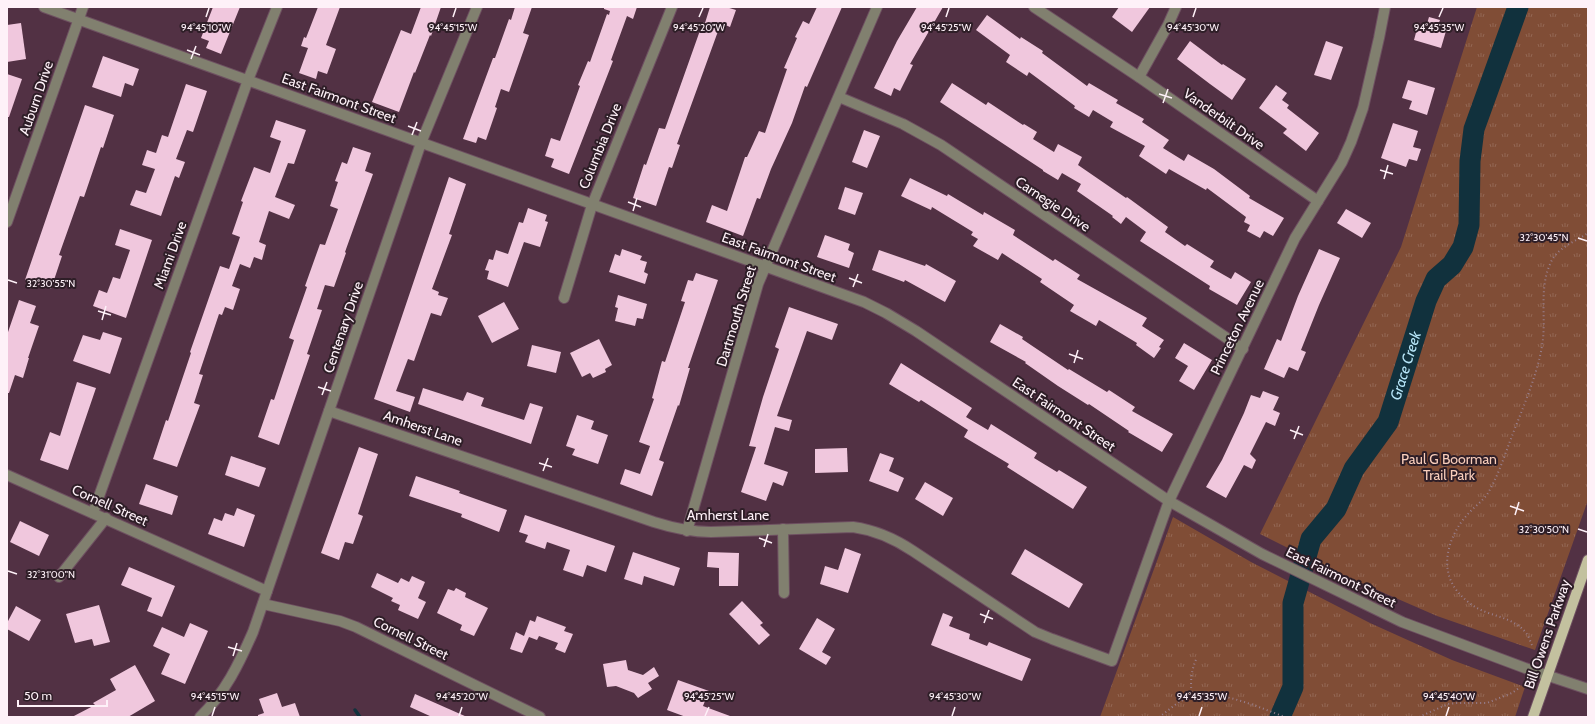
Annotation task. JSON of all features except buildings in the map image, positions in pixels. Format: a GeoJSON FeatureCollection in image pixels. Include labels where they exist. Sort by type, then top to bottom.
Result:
{"type":"FeatureCollection","features":[{"type":"Feature","properties":{"kind":"main road","name":"Bill Owens Parkway"},"geometry":{"type":"LineString","coordinates":[[1533,717],[1588,560]]}},
{"type":"Feature","properties":{"kind":"street","name":"East Fairmont Street"},"geometry":{"type":"LineString","coordinates":[[44,7],[864,302],[895,318],[1169,501],[1262,554],[1351,598],[1421,630],[1547,676],[1588,689]]}},
{"type":"Feature","properties":{"kind":"street","name":"Auburn Drive"},"geometry":{"type":"LineString","coordinates":[[7,222],[83,7]]}},
{"type":"Feature","properties":{"kind":"street","name":"Miami Drive"},"geometry":{"type":"LineString","coordinates":[[93,513],[248,80],[277,7]]}},
{"type":"Feature","properties":{"kind":"street","name":"Centenary Drive"},"geometry":{"type":"LineString","coordinates":[[200,717],[220,694],[236,670],[253,632],[421,143],[477,7]]}},
{"type":"Feature","properties":{"kind":"street","name":"Columbia Drive"},"geometry":{"type":"LineString","coordinates":[[564,298],[592,204],[672,7]]}},
{"type":"Feature","properties":{"kind":"street","name":"Dartmouth Street"},"geometry":{"type":"LineString","coordinates":[[687,531],[756,291],[877,7]]}},
{"type":"Feature","properties":{"kind":"street","name":"Vanderbilt Drive"},"geometry":{"type":"LineString","coordinates":[[1034,7],[1139,77],[1318,201]]}},
{"type":"Feature","properties":{"kind":"street"},"geometry":{"type":"LineString","coordinates":[[1139,77],[1168,25],[1176,7]]}},
{"type":"Feature","properties":{"kind":"street","name":"Princeton Avenue"},"geometry":{"type":"LineString","coordinates":[[1112,661],[1169,501],[1298,232],[1345,155],[1357,129],[1385,7]]}},
{"type":"Feature","properties":{"kind":"street","name":"Carnegie Drive"},"geometry":{"type":"LineString","coordinates":[[839,97],[903,124],[941,145],[1243,349]]}},
{"type":"Feature","properties":{"kind":"street","name":"Amherst Lane"},"geometry":{"type":"LineString","coordinates":[[329,411],[654,522],[687,531],[711,532],[853,527],[883,535],[914,551],[1035,632],[1112,661]]}},
{"type":"Feature","properties":{"kind":"street","name":"Cornell Street"},"geometry":{"type":"LineString","coordinates":[[7,475],[267,591]]}},
{"type":"Feature","properties":{"kind":"street"},"geometry":{"type":"LineString","coordinates":[[59,577],[106,518]]}},
{"type":"Feature","properties":{"kind":"street"},"geometry":{"type":"LineString","coordinates":[[782,529],[784,593]]}},
{"type":"Feature","properties":{"kind":"street","name":"Cornell Street"},"geometry":{"type":"LineString","coordinates":[[263,604],[356,627],[540,717]]}},
{"type":"Feature","properties":{"kind":"path"},"geometry":{"type":"LineString","coordinates":[[1532,645],[1527,634],[1521,628],[1506,618],[1477,608],[1460,595],[1449,576],[1447,563],[1451,543],[1459,524],[1487,494],[1493,483],[1506,452],[1538,363],[1543,344],[1544,292],[1550,264],[1562,250],[1588,233]]}},
{"type":"Feature","properties":{"kind":"path"},"geometry":{"type":"LineString","coordinates":[[1192,696],[1190,683],[1192,670],[1197,657]]}},
{"type":"Feature","properties":{"kind":"path"},"geometry":{"type":"LineString","coordinates":[[1419,717],[1448,704],[1487,703],[1512,693],[1519,688]]}},
{"type":"Feature","properties":{"kind":"path"},"geometry":{"type":"LineString","coordinates":[[1159,717],[1186,698],[1215,694],[1285,717]]}},
{"type":"Feature","properties":{"kind":"green space","name":"Paul G Boorman Trail Park"},"geometry":{"type":"Polygon","coordinates":[[[1477,7],[1588,7],[1588,500],[1535,650],[1437,616],[1336,572],[1260,534],[1401,247],[1477,7]]]}},
{"type":"Feature","properties":{"kind":"green space"},"geometry":{"type":"Polygon","coordinates":[[[1173,517],[1251,562],[1370,623],[1452,660],[1525,687],[1515,717],[1100,717],[1173,517]]]}},
{"type":"Feature","properties":{"kind":"waterway","name":"Grace Creek"},"geometry":{"type":"LineString","coordinates":[[1280,717],[1293,687],[1293,603],[1311,539],[1336,509],[1354,469],[1388,422],[1426,301],[1436,279],[1452,265],[1463,247],[1469,225],[1470,161],[1474,129],[1518,7]]}},
{"type":"Feature","properties":{"kind":"waterway"},"geometry":{"type":"LineString","coordinates":[[355,710],[360,717]]}}]}
